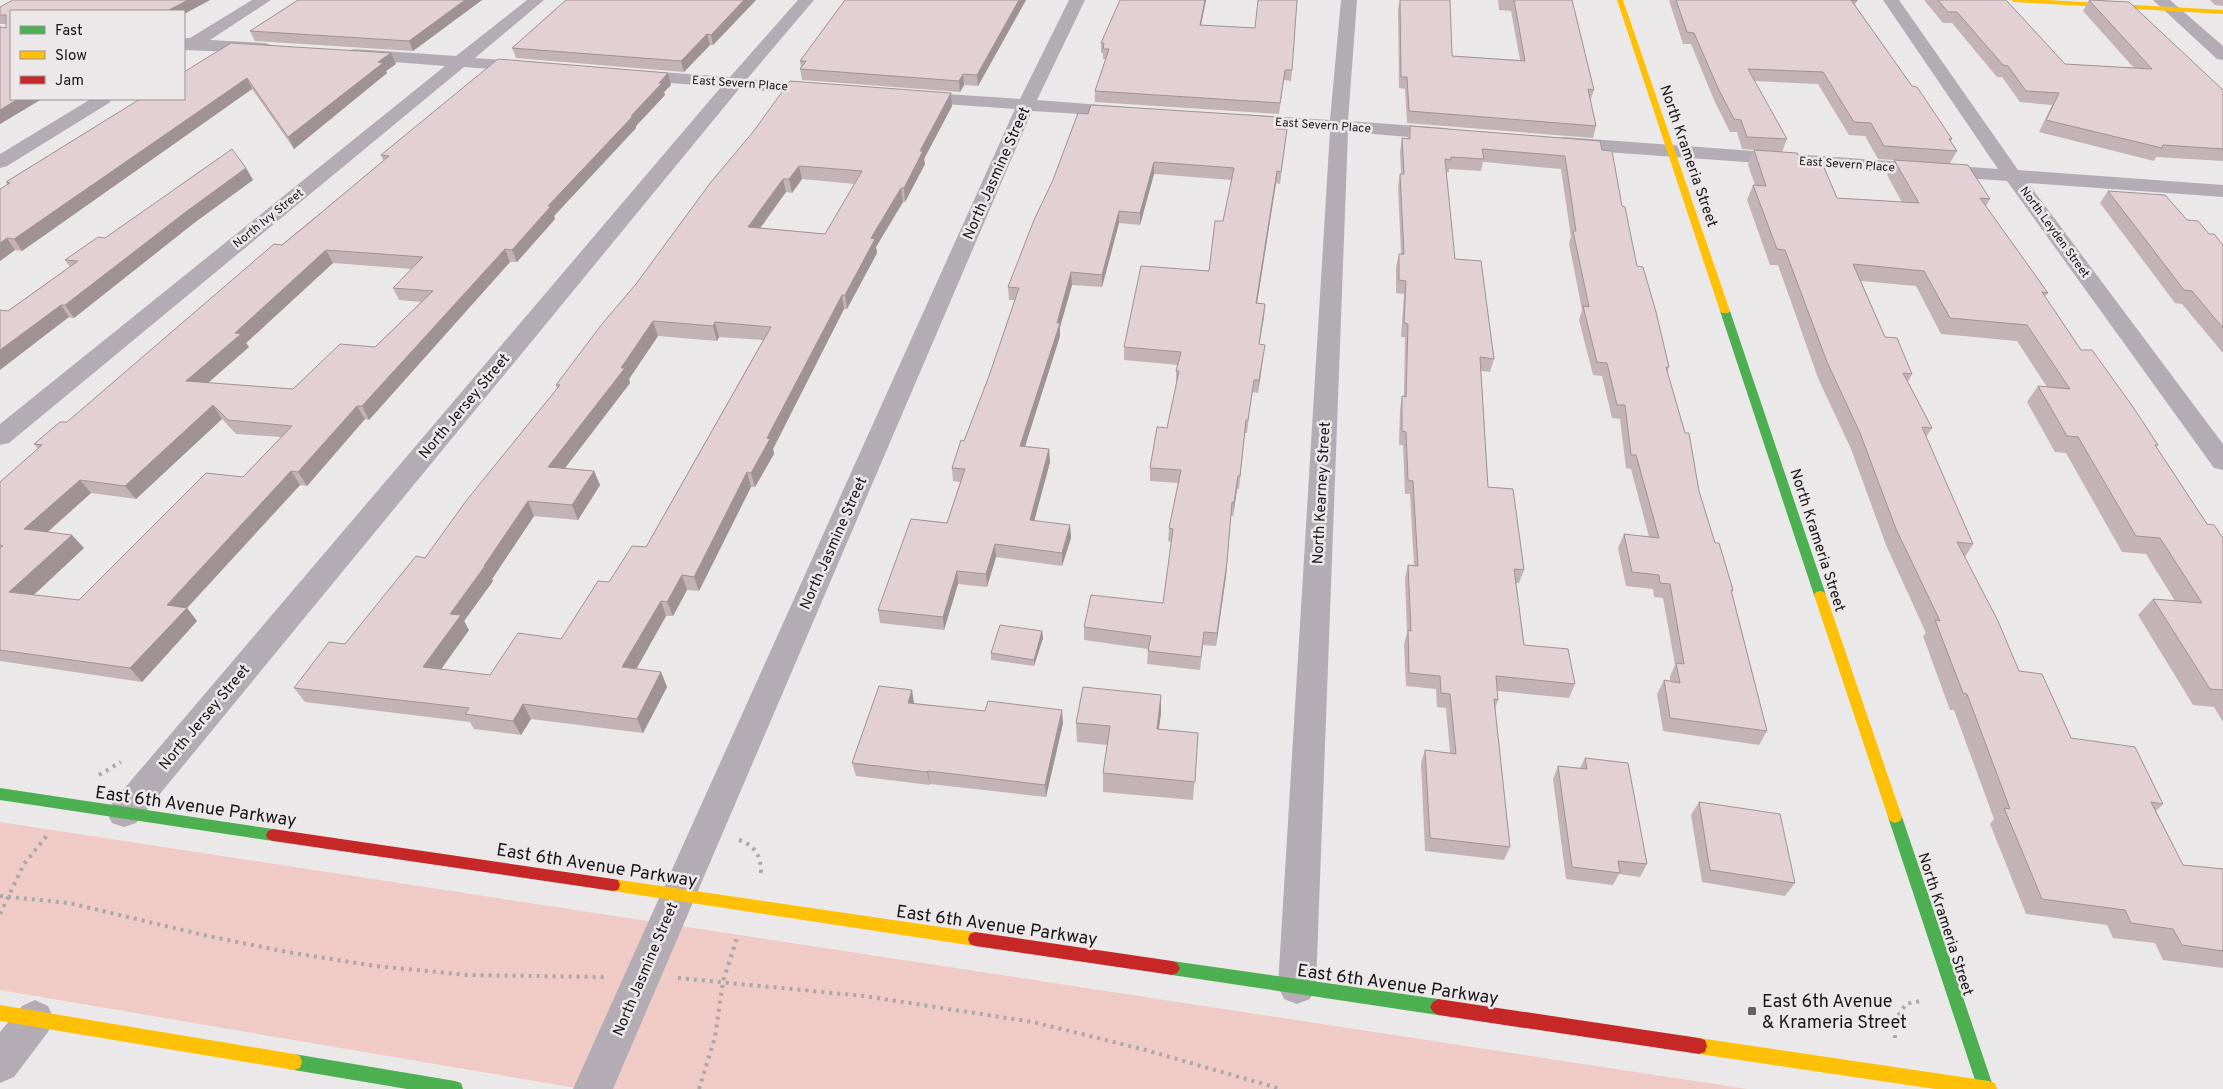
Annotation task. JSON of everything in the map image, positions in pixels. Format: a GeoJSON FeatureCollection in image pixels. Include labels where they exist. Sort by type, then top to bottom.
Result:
{"type":"FeatureCollection","features":[{"type":"Feature","properties":{"kind":"street"},"geometry":{"type":"LineString","coordinates":[[187,45],[264,0]]}},
{"type":"Feature","properties":{"kind":"street","name":"North Ivy Street"},"geometry":{"type":"LineString","coordinates":[[0,436],[536,0]]}},
{"type":"Feature","properties":{"kind":"street","name":"North Jersey Street"},"geometry":{"type":"LineString","coordinates":[[124,813],[734,83],[806,0]]}},
{"type":"Feature","properties":{"kind":"street","name":"North Jasmine Street"},"geometry":{"type":"LineString","coordinates":[[593,1089],[1026,105],[1077,0]]}},
{"type":"Feature","properties":{"kind":"street","name":"North Kearney Street"},"geometry":{"type":"LineString","coordinates":[[1297,986],[1339,125],[1350,0]]}},
{"type":"Feature","properties":{"kind":"street","name":"North Krameria Street"},"geometry":{"type":"LineString","coordinates":[[1620,0],[1987,1089]]}},
{"type":"Feature","properties":{"kind":"street","name":"North Leyden Street"},"geometry":{"type":"LineString","coordinates":[[1891,0],[2012,175],[2223,462]]}},
{"type":"Feature","properties":{"kind":"street"},"geometry":{"type":"LineString","coordinates":[[2014,0],[2167,5],[2223,12]]}},
{"type":"Feature","properties":{"kind":"street"},"geometry":{"type":"LineString","coordinates":[[2167,5],[2223,55]]}},
{"type":"Feature","properties":{"kind":"street"},"geometry":{"type":"LineString","coordinates":[[187,45],[282,49]]}},
{"type":"Feature","properties":{"kind":"street"},"geometry":{"type":"LineString","coordinates":[[341,53],[548,68]]}},
{"type":"Feature","properties":{"kind":"street","name":"East Severn Place"},"geometry":{"type":"LineString","coordinates":[[616,73],[841,91]]}},
{"type":"Feature","properties":{"kind":"street"},"geometry":{"type":"LineString","coordinates":[[900,95],[1144,113]]}},
{"type":"Feature","properties":{"kind":"street"},"geometry":{"type":"LineString","coordinates":[[0,162],[101,100]]}},
{"type":"Feature","properties":{"kind":"street","name":"East Severn Place"},"geometry":{"type":"LineString","coordinates":[[1222,118],[1339,125],[1467,136]]}},
{"type":"Feature","properties":{"kind":"street","name":"East Severn Place"},"geometry":{"type":"LineString","coordinates":[[1545,142],[2223,191]]}},
{"type":"Feature","properties":{"kind":"street","name":"East 6th Avenue Parkway"},"geometry":{"type":"LineString","coordinates":[[0,794],[1987,1089]]}},
{"type":"Feature","properties":{"kind":"street"},"geometry":{"type":"LineString","coordinates":[[0,1063],[17,1016],[454,1089]]}},
{"type":"Feature","properties":{"kind":"path"},"geometry":{"type":"LineString","coordinates":[[699,1089],[715,1037],[723,981],[761,878],[762,858],[752,844],[707,829]]}},
{"type":"Feature","properties":{"kind":"path"},"geometry":{"type":"LineString","coordinates":[[1904,1076],[1896,1046],[1894,1022],[1906,1004],[1928,999],[1955,997]]}},
{"type":"Feature","properties":{"kind":"shaded area"},"geometry":{"type":"Polygon","coordinates":[[[0,822],[1747,1089],[582,1089],[0,990],[0,822]]]}},
{"type":"Feature","properties":{"kind":"building"},"geometry":{"type":"Polygon","coordinates":[[[13,0],[188,0],[169,10],[10,10],[10,100],[16,100],[0,110],[0,27],[6,28],[6,15],[0,15],[0,7],[13,0]]]}},
{"type":"Feature","properties":{"kind":"building"},"geometry":{"type":"Polygon","coordinates":[[[298,0],[465,0],[409,41],[250,31],[298,0]]]}},
{"type":"Feature","properties":{"kind":"building"},"geometry":{"type":"Polygon","coordinates":[[[566,0],[744,0],[711,35],[707,34],[681,61],[512,48],[566,0]]]}},
{"type":"Feature","properties":{"kind":"building"},"geometry":{"type":"Polygon","coordinates":[[[845,0],[1019,0],[977,75],[963,74],[959,81],[800,69],[806,61],[800,61],[845,0]]]}},
{"type":"Feature","properties":{"kind":"building"},"geometry":{"type":"Polygon","coordinates":[[[1120,0],[1205,0],[1200,25],[1255,28],[1258,0],[1297,0],[1292,70],[1285,70],[1280,103],[1095,91],[1109,49],[1103,49],[1104,43],[1101,43],[1120,0]]]}},
{"type":"Feature","properties":{"kind":"building"},"geometry":{"type":"Polygon","coordinates":[[[1400,0],[1450,0],[1452,56],[1525,61],[1514,0],[1572,0],[1594,90],[1588,89],[1596,126],[1409,111],[1407,77],[1401,77],[1400,0]]]}},
{"type":"Feature","properties":{"kind":"building"},"geometry":{"type":"Polygon","coordinates":[[[1676,0],[1851,0],[1912,86],[1917,87],[1952,139],[1949,139],[1957,151],[1884,146],[1871,123],[1854,122],[1823,72],[1748,69],[1787,139],[1747,137],[1741,120],[1734,119],[1718,88],[1694,33],[1687,32],[1676,0]]]}},
{"type":"Feature","properties":{"kind":"building"},"geometry":{"type":"Polygon","coordinates":[[[1938,0],[2006,0],[2065,64],[2152,69],[2089,0],[2129,2],[2223,90],[2223,149],[2163,145],[2162,148],[2046,120],[2059,93],[2026,91],[2008,66],[2003,65],[1957,12],[1948,12],[1938,0]]]}},
{"type":"Feature","properties":{"kind":"building"},"geometry":{"type":"Polygon","coordinates":[[[231,43],[391,53],[378,62],[383,63],[288,137],[247,78],[14,239],[7,238],[0,243],[0,189],[10,183],[6,182],[138,100],[185,100],[185,71],[231,43]]]}},
{"type":"Feature","properties":{"kind":"building"},"geometry":{"type":"Polygon","coordinates":[[[498,59],[668,73],[659,83],[662,83],[631,116],[633,116],[548,206],[551,206],[512,250],[505,249],[362,406],[357,406],[298,472],[291,471],[167,605],[187,608],[130,668],[0,650],[0,548],[3,546],[0,545],[0,482],[42,445],[34,444],[60,422],[67,422],[274,244],[282,245],[389,156],[381,155],[498,59]],[[326,250],[235,333],[241,334],[186,381],[293,389],[340,344],[375,347],[433,291],[393,288],[423,257],[326,250]],[[213,405],[125,486],[80,480],[24,529],[72,535],[9,592],[79,600],[206,473],[243,477],[292,426],[228,420],[213,405]]]}},
{"type":"Feature","properties":{"kind":"building"},"geometry":{"type":"Polygon","coordinates":[[[790,81],[951,93],[920,151],[923,151],[904,188],[901,188],[871,238],[875,239],[845,295],[842,295],[767,438],[770,439],[751,473],[747,472],[694,577],[682,575],[667,602],[661,601],[622,667],[661,672],[637,719],[523,704],[513,721],[465,714],[469,708],[294,688],[329,642],[345,644],[416,556],[425,558],[466,501],[560,385],[556,385],[602,324],[636,284],[711,182],[753,132],[790,81]],[[799,166],[789,179],[783,179],[748,227],[825,234],[862,171],[799,166]],[[653,321],[621,368],[625,368],[548,467],[594,471],[572,505],[528,501],[485,566],[450,614],[461,615],[423,667],[490,675],[518,633],[561,639],[598,581],[609,582],[632,546],[646,547],[771,327],[715,322],[713,326],[653,321]]]}},
{"type":"Feature","properties":{"kind":"building"},"geometry":{"type":"Polygon","coordinates":[[[1091,105],[1278,117],[1277,129],[1287,129],[1281,172],[1277,171],[1256,303],[1265,304],[1259,344],[1265,345],[1259,380],[1254,380],[1248,420],[1246,420],[1240,476],[1238,476],[1234,503],[1232,502],[1227,562],[1217,633],[1204,632],[1201,657],[1148,651],[1151,636],[1084,627],[1091,595],[1163,603],[1173,529],[1169,528],[1181,470],[1150,468],[1157,427],[1167,428],[1181,352],[1124,347],[1141,266],[1209,271],[1215,221],[1223,221],[1234,168],[1154,162],[1140,213],[1119,211],[1102,275],[1071,272],[1057,323],[1060,323],[1020,446],[1049,449],[1030,520],[1070,525],[1062,553],[995,544],[986,574],[957,571],[943,617],[878,610],[911,519],[947,523],[965,469],[952,468],[961,440],[964,441],[989,376],[1019,288],[1008,287],[1034,220],[1053,180],[1078,113],[1088,114],[1091,105]]]}},
{"type":"Feature","properties":{"kind":"building"},"geometry":{"type":"Polygon","coordinates":[[[1410,126],[1600,141],[1602,150],[1612,151],[1622,206],[1625,207],[1637,266],[1643,267],[1656,312],[1669,367],[1666,367],[1685,433],[1689,433],[1699,491],[1715,543],[1719,543],[1733,590],[1731,590],[1767,731],[1670,718],[1664,680],[1680,683],[1676,663],[1684,664],[1670,584],[1660,583],[1659,575],[1632,572],[1624,534],[1659,538],[1636,455],[1631,455],[1625,405],[1617,405],[1607,363],[1597,362],[1583,306],[1589,307],[1573,231],[1576,231],[1565,156],[1482,149],[1484,159],[1451,157],[1451,160],[1445,159],[1455,259],[1481,261],[1494,359],[1480,357],[1488,487],[1513,489],[1524,570],[1514,569],[1524,645],[1568,649],[1575,684],[1496,676],[1498,700],[1494,699],[1510,847],[1430,838],[1425,750],[1456,754],[1450,694],[1441,693],[1440,676],[1409,673],[1408,630],[1411,631],[1408,565],[1418,566],[1413,481],[1408,480],[1406,432],[1402,431],[1402,396],[1406,397],[1408,324],[1404,323],[1406,281],[1399,280],[1399,254],[1404,254],[1400,174],[1404,174],[1402,138],[1410,139],[1410,126]]]}},
{"type":"Feature","properties":{"kind":"building"},"geometry":{"type":"Polygon","coordinates":[[[232,149],[246,168],[65,305],[61,305],[0,350],[0,310],[8,311],[78,261],[65,260],[98,237],[105,238],[232,149]]]}},
{"type":"Feature","properties":{"kind":"building"},"geometry":{"type":"Polygon","coordinates":[[[1754,150],[1797,153],[1802,164],[1823,165],[1837,198],[1919,203],[1894,160],[1968,165],[1990,199],[1980,198],[2048,293],[2042,292],[2081,350],[2092,350],[2133,407],[2158,445],[2155,445],[2207,524],[2214,525],[2223,538],[2223,690],[2210,689],[2153,599],[2202,603],[2160,538],[2136,536],[2078,437],[2067,436],[2038,386],[2070,389],[2027,325],[1950,318],[1924,271],[1853,264],[1885,337],[1897,338],[1912,374],[1903,373],[1932,428],[1922,427],[1973,544],[1957,542],[1998,621],[2019,671],[2042,674],[2071,738],[2135,747],[2163,804],[2151,802],[2183,865],[2223,869],[2223,951],[2182,945],[2173,929],[2131,923],[2125,910],[2042,899],[2004,808],[2010,809],[1967,694],[1963,693],[1935,620],[1940,621],[1896,529],[1860,433],[1827,362],[1785,250],[1777,249],[1753,185],[1766,186],[1754,150]]]}},
{"type":"Feature","properties":{"kind":"building"},"geometry":{"type":"Polygon","coordinates":[[[2108,191],[2165,195],[2187,220],[2198,221],[2209,234],[2214,234],[2223,245],[2223,328],[2192,291],[2184,290],[2108,191]]]}},
{"type":"Feature","properties":{"kind":"building"},"geometry":{"type":"Polygon","coordinates":[[[1000,625],[1042,631],[1034,660],[991,653],[1000,625]]]}},
{"type":"Feature","properties":{"kind":"building"},"geometry":{"type":"Polygon","coordinates":[[[879,686],[912,690],[908,703],[985,711],[988,701],[1062,710],[1045,785],[852,763],[879,686]]]}},
{"type":"Feature","properties":{"kind":"building"},"geometry":{"type":"Polygon","coordinates":[[[1083,687],[1161,695],[1157,729],[1198,733],[1195,782],[1103,773],[1110,726],[1076,723],[1083,687]]]}},
{"type":"Feature","properties":{"kind":"building"},"geometry":{"type":"Polygon","coordinates":[[[1585,758],[1628,763],[1647,864],[1618,861],[1620,873],[1572,867],[1558,766],[1587,769],[1585,758]]]}},
{"type":"Feature","properties":{"kind":"building"},"geometry":{"type":"Polygon","coordinates":[[[1699,802],[1780,814],[1795,883],[1710,870],[1699,802]]]}},
{"type":"Feature","properties":{"kind":"traffic: fast"},"geometry":{"type":"LineString","coordinates":[[1725,311],[1820,595]]}},
{"type":"Feature","properties":{"kind":"traffic: fast"},"geometry":{"type":"LineString","coordinates":[[0,794],[273,835]]}},
{"type":"Feature","properties":{"kind":"traffic: fast"},"geometry":{"type":"LineString","coordinates":[[1895,817],[1986,1089]]}},
{"type":"Feature","properties":{"kind":"traffic: fast"},"geometry":{"type":"LineString","coordinates":[[1172,968],[1438,1007]]}},
{"type":"Feature","properties":{"kind":"traffic: fast"},"geometry":{"type":"LineString","coordinates":[[294,1062],[455,1089]]}},
{"type":"Feature","properties":{"kind":"traffic: slow"},"geometry":{"type":"LineString","coordinates":[[1620,0],[1725,311]]}},
{"type":"Feature","properties":{"kind":"traffic: slow"},"geometry":{"type":"LineString","coordinates":[[2014,0],[2223,12]]}},
{"type":"Feature","properties":{"kind":"traffic: slow"},"geometry":{"type":"LineString","coordinates":[[1820,595],[1895,817]]}},
{"type":"Feature","properties":{"kind":"traffic: slow"},"geometry":{"type":"LineString","coordinates":[[613,885],[975,939]]}},
{"type":"Feature","properties":{"kind":"traffic: slow"},"geometry":{"type":"LineString","coordinates":[[0,1013],[294,1062]]}},
{"type":"Feature","properties":{"kind":"traffic: slow"},"geometry":{"type":"LineString","coordinates":[[1699,1046],[1989,1089]]}},
{"type":"Feature","properties":{"kind":"traffic: jam"},"geometry":{"type":"LineString","coordinates":[[273,835],[613,885]]}},
{"type":"Feature","properties":{"kind":"traffic: jam"},"geometry":{"type":"LineString","coordinates":[[975,939],[1172,968]]}},
{"type":"Feature","properties":{"kind":"traffic: jam"},"geometry":{"type":"LineString","coordinates":[[1438,1007],[1699,1046]]}},
{"type":"Feature","properties":{"kind":"place","name":"East 6th Avenue & Krameria Street"},"geometry":{"type":"Point","coordinates":[1752,1011]}}]}
